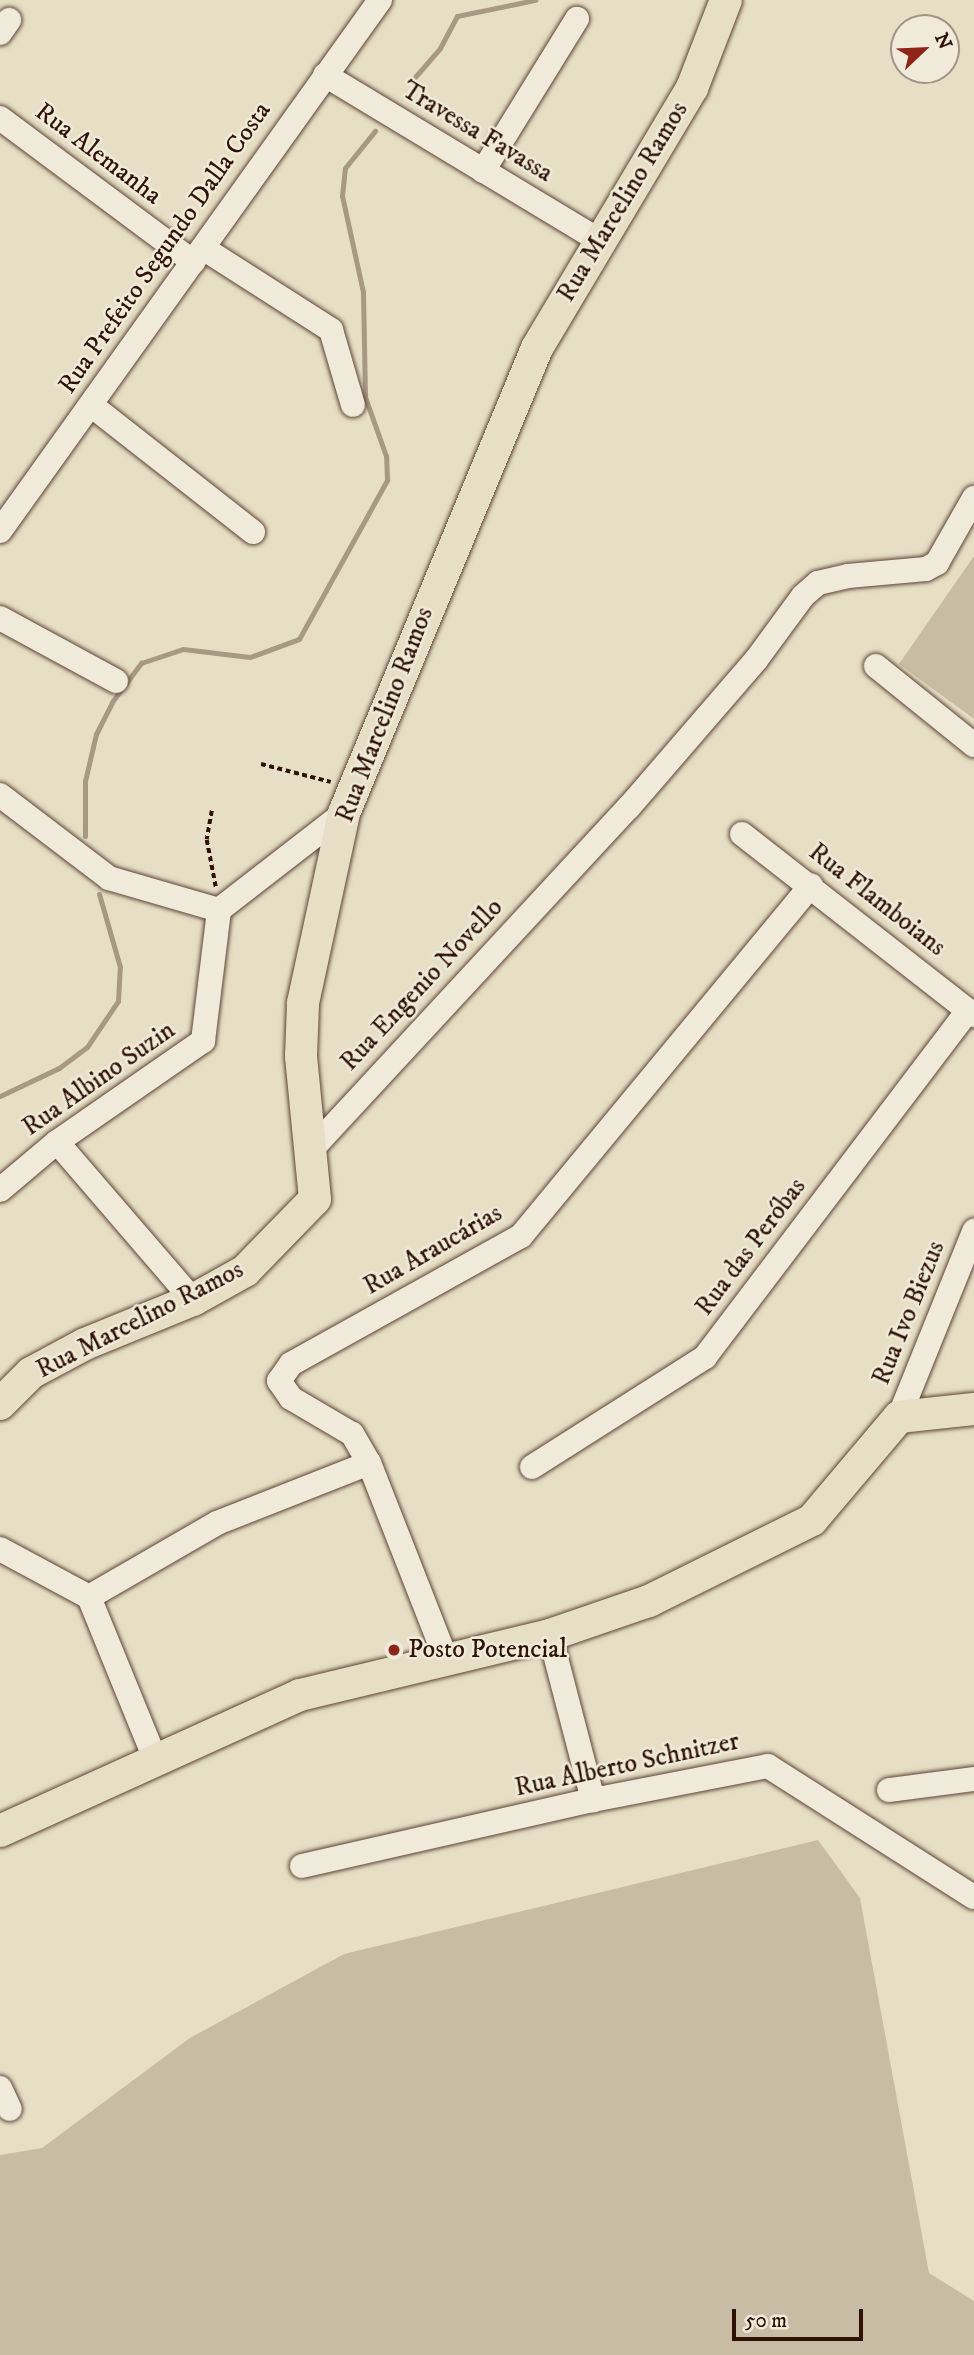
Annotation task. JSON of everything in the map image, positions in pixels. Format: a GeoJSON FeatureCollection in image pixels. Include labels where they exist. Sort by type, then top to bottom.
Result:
{"type":"FeatureCollection","features":[{"type":"Feature","properties":{"kind":"main road","name":"Rua Marcelino Ramos"},"geometry":{"type":"LineString","coordinates":[[0,1404],[32,1373],[53,1361],[193,1300],[245,1271],[315,1199],[301,1056],[303,1003],[344,813],[537,348],[598,240],[692,88],[726,0]]}},
{"type":"Feature","properties":{"kind":"main road"},"geometry":{"type":"LineString","coordinates":[[0,1831],[300,1695],[550,1635],[649,1601],[812,1520],[899,1417],[974,1409]]}},
{"type":"Feature","properties":{"kind":"street","name":"Rua Prefeito Segundo Dalla Costa"},"geometry":{"type":"LineString","coordinates":[[0,531],[380,0]]}},
{"type":"Feature","properties":{"kind":"street"},"geometry":{"type":"LineString","coordinates":[[484,171],[577,19]]}},
{"type":"Feature","properties":{"kind":"street","name":"Travessa Favassa"},"geometry":{"type":"LineString","coordinates":[[325,75],[598,240]]}},
{"type":"Feature","properties":{"kind":"street","name":"Rua Alemanha"},"geometry":{"type":"LineString","coordinates":[[0,118],[198,255],[331,330],[353,405]]}},
{"type":"Feature","properties":{"kind":"street"},"geometry":{"type":"LineString","coordinates":[[91,405],[253,532]]}},
{"type":"Feature","properties":{"kind":"street","name":"Rua Engenio Novello"},"geometry":{"type":"LineString","coordinates":[[311,1150],[579,863],[702,723],[811,590],[848,576],[926,569],[937,563],[974,498]]}},
{"type":"Feature","properties":{"kind":"street"},"geometry":{"type":"LineString","coordinates":[[0,618],[117,681]]}},
{"type":"Feature","properties":{"kind":"street"},"geometry":{"type":"LineString","coordinates":[[876,666],[974,745]]}},
{"type":"Feature","properties":{"kind":"street"},"geometry":{"type":"LineString","coordinates":[[0,795],[109,878],[219,910],[344,813]]}},
{"type":"Feature","properties":{"kind":"street","name":"Rua Flamboians"},"geometry":{"type":"LineString","coordinates":[[742,834],[971,1012]]}},
{"type":"Feature","properties":{"kind":"street","name":"Rua Araucárias"},"geometry":{"type":"LineString","coordinates":[[446,1659],[369,1463],[352,1434],[291,1398],[279,1381],[291,1364],[521,1236],[811,886]]}},
{"type":"Feature","properties":{"kind":"street","name":"Rua Albino Suzin"},"geometry":{"type":"LineString","coordinates":[[0,1190],[57,1142],[203,1041],[219,910]]}},
{"type":"Feature","properties":{"kind":"street","name":"Rua das Peróbas"},"geometry":{"type":"LineString","coordinates":[[532,1467],[705,1357],[971,1012]]}},
{"type":"Feature","properties":{"kind":"street"},"geometry":{"type":"LineString","coordinates":[[57,1142],[193,1300]]}},
{"type":"Feature","properties":{"kind":"street","name":"Rua Ivo Biezus"},"geometry":{"type":"LineString","coordinates":[[899,1417],[974,1231]]}},
{"type":"Feature","properties":{"kind":"street"},"geometry":{"type":"LineString","coordinates":[[89,1597],[217,1523],[369,1463]]}},
{"type":"Feature","properties":{"kind":"street"},"geometry":{"type":"LineString","coordinates":[[0,1549],[89,1597],[156,1761]]}},
{"type":"Feature","properties":{"kind":"street"},"geometry":{"type":"LineString","coordinates":[[550,1635],[593,1800]]}},
{"type":"Feature","properties":{"kind":"street","name":"Rua Alberto Schnitzer"},"geometry":{"type":"LineString","coordinates":[[302,1866],[593,1800],[768,1766],[974,1897]]}},
{"type":"Feature","properties":{"kind":"street"},"geometry":{"type":"LineString","coordinates":[[889,1790],[974,1779]]}},
{"type":"Feature","properties":{"kind":"path"},"geometry":{"type":"LineString","coordinates":[[261,764],[327,783],[342,781]]}},
{"type":"Feature","properties":{"kind":"path"},"geometry":{"type":"LineString","coordinates":[[212,811],[208,840],[219,910]]}},
{"type":"Feature","properties":{"kind":"shaded area"},"geometry":{"type":"Polygon","coordinates":[[[974,556],[974,719],[899,664],[974,556]]]}},
{"type":"Feature","properties":{"kind":"shaded area"},"geometry":{"type":"Polygon","coordinates":[[[818,1840],[860,1898],[929,2273],[974,2301],[974,2355],[0,2355],[0,2155],[42,2148],[190,2038],[344,1954],[818,1840]]]}},
{"type":"Feature","properties":{"kind":"waterway"},"geometry":{"type":"LineString","coordinates":[[415,77],[440,48],[457,16],[535,0]]}},
{"type":"Feature","properties":{"kind":"waterway"},"geometry":{"type":"LineString","coordinates":[[85,836],[85,781],[96,734],[112,702],[141,663],[183,649],[250,657],[299,639],[387,480],[386,456],[365,397],[363,292],[342,196],[345,168],[375,131]]}},
{"type":"Feature","properties":{"kind":"waterway"},"geometry":{"type":"LineString","coordinates":[[0,1096],[59,1068],[87,1047],[118,1001],[120,967],[99,894]]}},
{"type":"Feature","properties":{"kind":"place","name":"Posto Potencial"},"geometry":{"type":"Point","coordinates":[394,1650]}}]}
